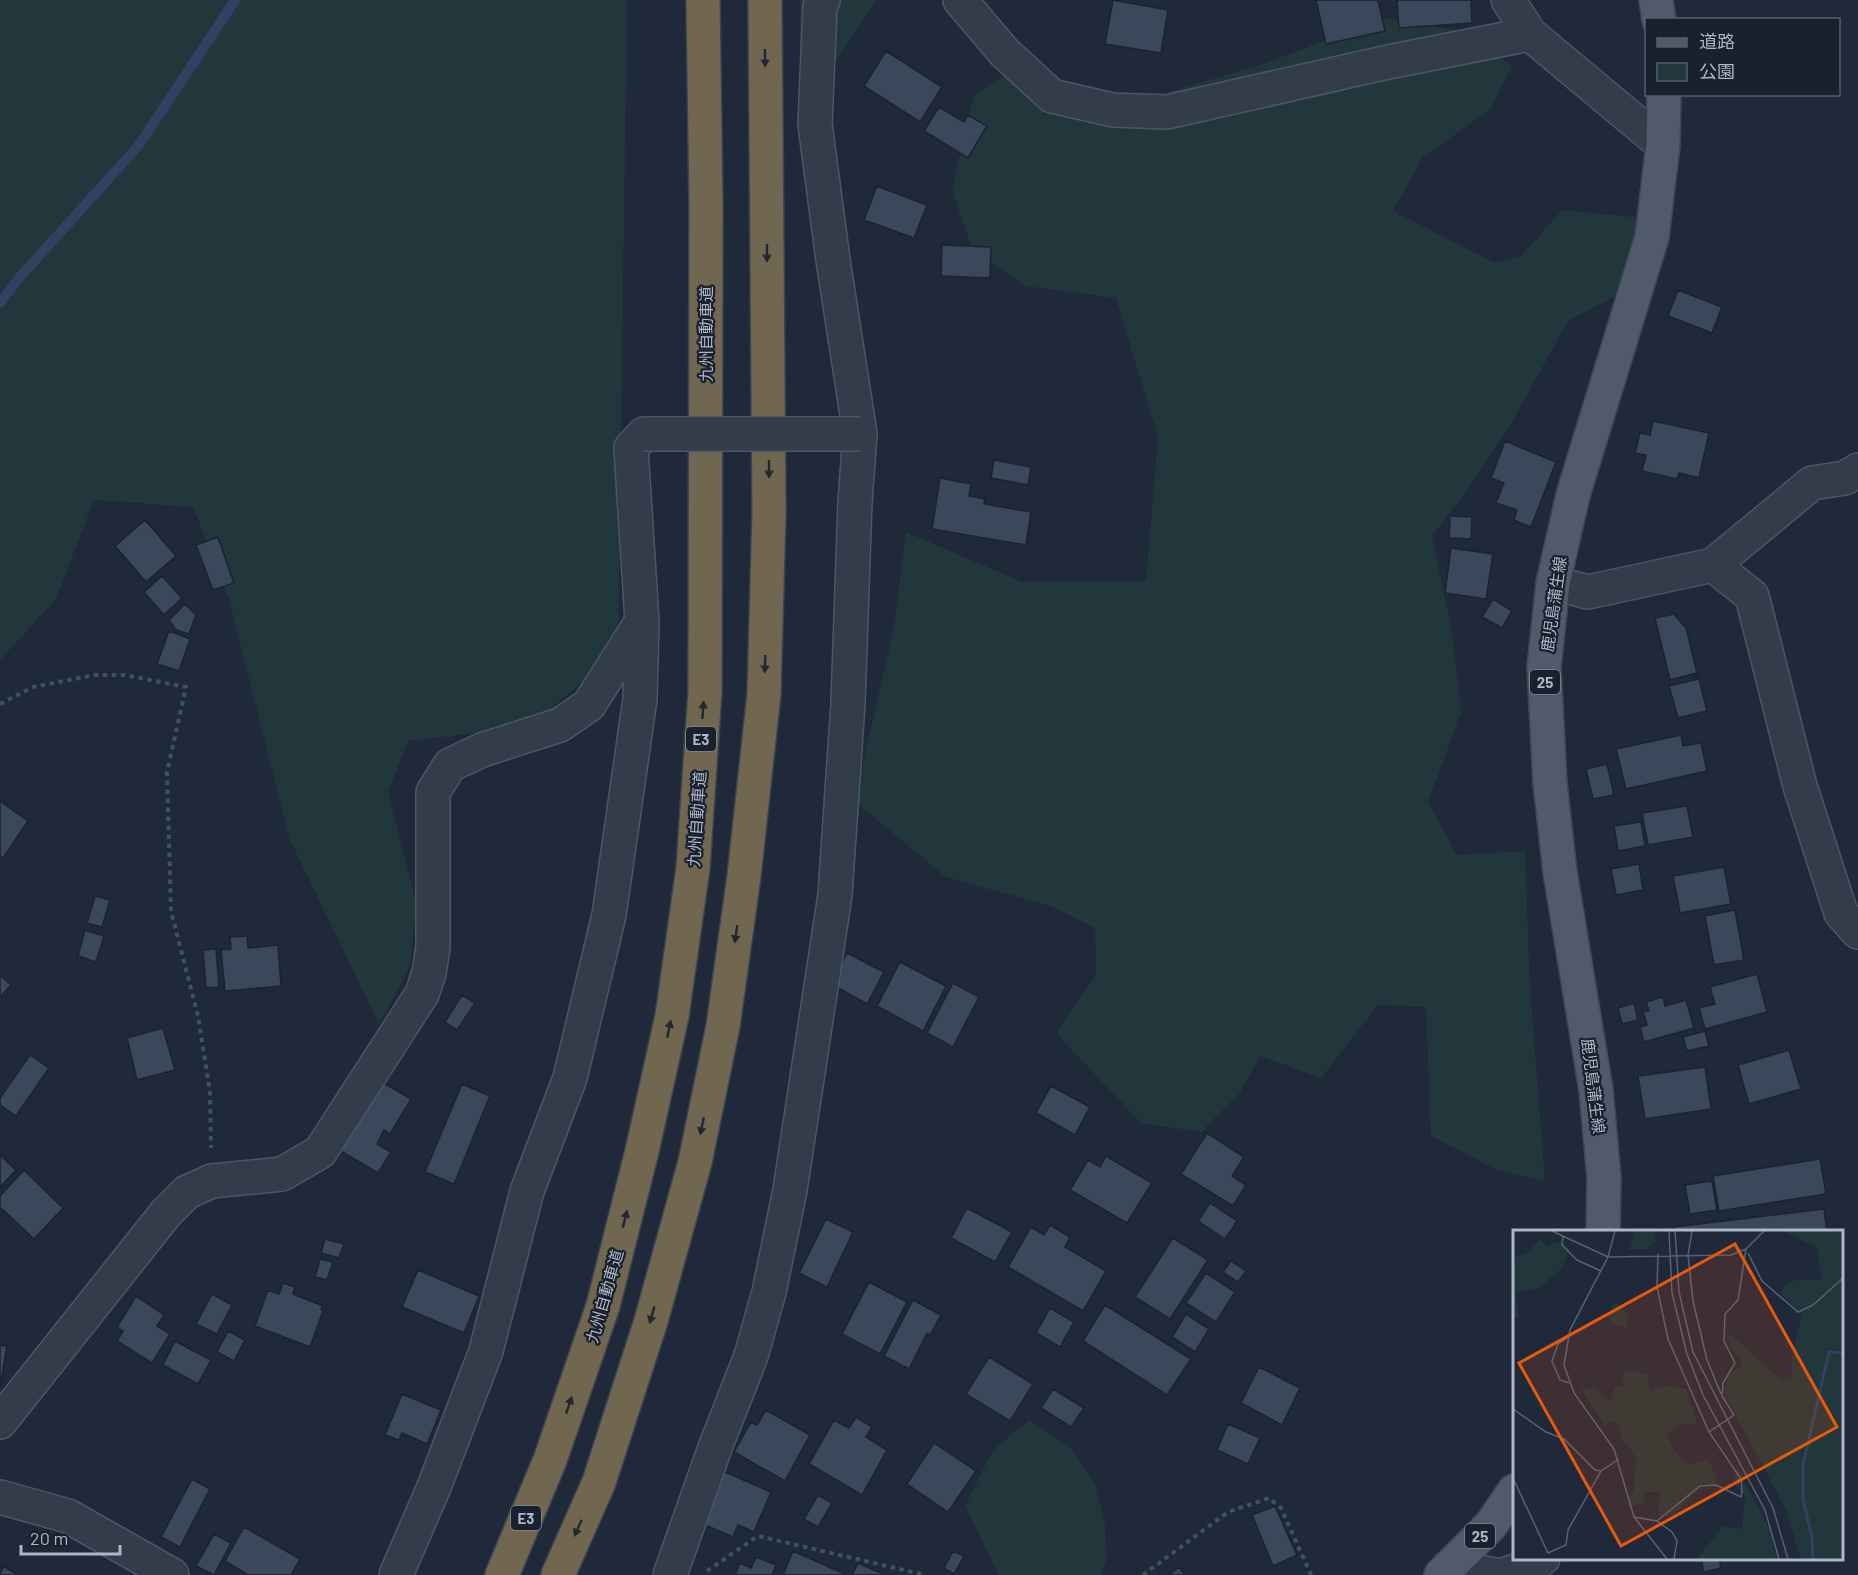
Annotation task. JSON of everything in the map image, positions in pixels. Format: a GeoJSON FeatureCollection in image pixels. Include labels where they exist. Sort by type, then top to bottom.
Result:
{"type":"FeatureCollection","features":[{"type":"Feature","properties":{"kind":"highway","name":"九州自動車道"},"geometry":{"type":"LineString","coordinates":[[502,1575],[550,1460],[603,1306],[642,1150],[672,1016],[693,868],[705,692],[706,206],[703,0]]}},
{"type":"Feature","properties":{"kind":"highway"},"geometry":{"type":"LineString","coordinates":[[558,1575],[598,1482],[651,1322],[695,1162],[723,1026],[744,876],[764,694],[769,512],[765,0]]}},
{"type":"Feature","properties":{"kind":"main road"},"geometry":{"type":"LineString","coordinates":[[1656,0],[1659,18]]}},
{"type":"Feature","properties":{"kind":"main road","name":"鹿児島蒲生線"},"geometry":{"type":"LineString","coordinates":[[1603,1230],[1604,1178],[1596,1090],[1560,872],[1550,783],[1544,667],[1552,583],[1573,495],[1652,237],[1663,145],[1664,96]]}},
{"type":"Feature","properties":{"kind":"main road","name":"25"},"geometry":{"type":"LineString","coordinates":[[1445,1571],[1491,1525],[1513,1494]]}},
{"type":"Feature","properties":{"kind":"street"},"geometry":{"type":"LineString","coordinates":[[670,1575],[716,1445],[751,1356],[769,1292],[790,1190],[835,895],[848,704],[855,502],[860,434],[815,124],[820,7],[823,0]]}},
{"type":"Feature","properties":{"kind":"street"},"geometry":{"type":"LineString","coordinates":[[960,0],[1005,54],[1052,96],[1113,110],[1167,112],[1377,64],[1530,34]]}},
{"type":"Feature","properties":{"kind":"street"},"geometry":{"type":"LineString","coordinates":[[1508,0],[1530,34],[1663,145]]}},
{"type":"Feature","properties":{"kind":"street"},"geometry":{"type":"LineString","coordinates":[[396,1575],[434,1486],[486,1351],[527,1191],[570,1078],[609,915],[639,699],[642,621],[631,448],[644,434],[860,434]]}},
{"type":"Feature","properties":{"kind":"street"},"geometry":{"type":"LineString","coordinates":[[1552,583],[1588,592],[1713,565],[1812,483],[1845,477],[1858,470]]}},
{"type":"Feature","properties":{"kind":"street"},"geometry":{"type":"LineString","coordinates":[[1713,565],[1752,596],[1800,786],[1841,913],[1858,932]]}},
{"type":"Feature","properties":{"kind":"street"},"geometry":{"type":"LineString","coordinates":[[0,1422],[166,1213],[187,1192],[212,1181],[282,1174],[320,1152],[422,994],[429,973],[433,947],[433,792],[450,765],[482,750],[560,725],[589,705],[642,621]]}},
{"type":"Feature","properties":{"kind":"street"},"geometry":{"type":"LineString","coordinates":[[0,1497],[68,1516],[171,1575]]}},
{"type":"Feature","properties":{"kind":"street"},"geometry":{"type":"LineString","coordinates":[[1503,1575],[1540,1560]]}},
{"type":"Feature","properties":{"kind":"street"},"geometry":{"type":"LineString","coordinates":[[1445,1571],[1496,1575]]}},
{"type":"Feature","properties":{"kind":"path"},"geometry":{"type":"LineString","coordinates":[[0,704],[33,687],[95,675],[124,675],[186,687],[167,772],[171,911],[198,1016],[210,1092],[212,1181]]}},
{"type":"Feature","properties":{"kind":"path"},"geometry":{"type":"LineString","coordinates":[[1143,1575],[1228,1512],[1269,1498],[1281,1509],[1311,1575]]}},
{"type":"Feature","properties":{"kind":"path"},"geometry":{"type":"LineString","coordinates":[[702,1575],[758,1536],[925,1575]]}},
{"type":"Feature","properties":{"kind":"green space"},"geometry":{"type":"Polygon","coordinates":[[[0,0],[627,0],[618,653],[528,727],[408,741],[388,792],[417,905],[409,969],[379,1024],[289,838],[229,599],[193,507],[94,500],[56,599],[0,660],[0,0]]]}},
{"type":"Feature","properties":{"kind":"green space"},"geometry":{"type":"Polygon","coordinates":[[[800,0],[876,0],[800,115],[800,0]]]}},
{"type":"Feature","properties":{"kind":"green space"},"geometry":{"type":"Polygon","coordinates":[[[1386,18],[1468,32],[1512,66],[1490,110],[1423,157],[1393,211],[1495,263],[1521,256],[1562,210],[1663,220],[1650,278],[1568,321],[1512,422],[1466,492],[1432,536],[1452,631],[1461,712],[1428,802],[1457,855],[1525,851],[1530,987],[1545,1181],[1497,1170],[1431,1136],[1426,1007],[1378,1005],[1321,1078],[1260,1056],[1240,1093],[1201,1132],[1141,1123],[1056,1033],[1096,975],[1095,928],[1051,906],[946,877],[854,801],[894,628],[906,532],[1022,582],[1146,581],[1158,437],[1116,298],[1025,286],[972,249],[952,190],[974,96],[1010,72],[1079,114],[1158,95],[1260,65],[1386,18]]]}},
{"type":"Feature","properties":{"kind":"green space"},"geometry":{"type":"Polygon","coordinates":[[[1029,1420],[1070,1447],[1095,1484],[1105,1524],[1106,1561],[1101,1575],[999,1575],[965,1506],[993,1450],[1029,1420]]]}},
{"type":"Feature","properties":{"kind":"building"},"geometry":{"type":"Polygon","coordinates":[[[1113,0],[1168,10],[1161,53],[1105,44],[1113,0]]]}},
{"type":"Feature","properties":{"kind":"building"},"geometry":{"type":"Polygon","coordinates":[[[1316,0],[1378,0],[1385,31],[1326,44],[1316,0]]]}},
{"type":"Feature","properties":{"kind":"building"},"geometry":{"type":"Polygon","coordinates":[[[1397,0],[1471,0],[1472,23],[1399,28],[1397,0]]]}},
{"type":"Feature","properties":{"kind":"building"},"geometry":{"type":"Polygon","coordinates":[[[886,51],[942,87],[920,122],[864,86],[886,51]]]}},
{"type":"Feature","properties":{"kind":"building"},"geometry":{"type":"Polygon","coordinates":[[[939,107],[964,122],[968,115],[987,126],[968,158],[924,131],[939,107]]]}},
{"type":"Feature","properties":{"kind":"building"},"geometry":{"type":"Polygon","coordinates":[[[877,186],[927,205],[914,238],[864,220],[877,186]]]}},
{"type":"Feature","properties":{"kind":"building"},"geometry":{"type":"Polygon","coordinates":[[[942,245],[991,247],[990,278],[941,276],[942,245]]]}},
{"type":"Feature","properties":{"kind":"building"},"geometry":{"type":"Polygon","coordinates":[[[1678,290],[1722,307],[1712,333],[1668,316],[1678,290]]]}},
{"type":"Feature","properties":{"kind":"building"},"geometry":{"type":"Polygon","coordinates":[[[1653,421],[1709,433],[1699,478],[1679,473],[1677,479],[1642,471],[1646,455],[1635,453],[1640,433],[1650,435],[1653,421]]]}},
{"type":"Feature","properties":{"kind":"building"},"geometry":{"type":"Polygon","coordinates":[[[1505,441],[1556,462],[1531,527],[1514,520],[1517,510],[1496,503],[1504,483],[1491,478],[1505,441]]]}},
{"type":"Feature","properties":{"kind":"building"},"geometry":{"type":"Polygon","coordinates":[[[994,460],[1031,467],[1028,485],[991,478],[994,460]]]}},
{"type":"Feature","properties":{"kind":"building"},"geometry":{"type":"Polygon","coordinates":[[[940,478],[971,484],[969,496],[985,499],[984,504],[1031,512],[1026,545],[932,529],[940,478]]]}},
{"type":"Feature","properties":{"kind":"building"},"geometry":{"type":"Polygon","coordinates":[[[1450,516],[1472,517],[1471,539],[1449,538],[1450,516]]]}},
{"type":"Feature","properties":{"kind":"building"},"geometry":{"type":"Polygon","coordinates":[[[145,520],[176,556],[146,582],[115,546],[145,520]]]}},
{"type":"Feature","properties":{"kind":"building"},"geometry":{"type":"Polygon","coordinates":[[[218,537],[234,583],[213,590],[196,545],[218,537]]]}},
{"type":"Feature","properties":{"kind":"building"},"geometry":{"type":"Polygon","coordinates":[[[1451,548],[1493,554],[1486,599],[1445,593],[1451,548]]]}},
{"type":"Feature","properties":{"kind":"building"},"geometry":{"type":"Polygon","coordinates":[[[162,576],[182,598],[164,615],[144,592],[162,576]]]}},
{"type":"Feature","properties":{"kind":"building"},"geometry":{"type":"Polygon","coordinates":[[[1493,599],[1512,611],[1502,628],[1482,617],[1493,599]]]}},
{"type":"Feature","properties":{"kind":"building"},"geometry":{"type":"Polygon","coordinates":[[[185,604],[196,615],[189,634],[176,630],[169,620],[185,604]]]}},
{"type":"Feature","properties":{"kind":"building"},"geometry":{"type":"Polygon","coordinates":[[[1674,614],[1686,628],[1697,673],[1670,680],[1655,618],[1674,614]]]}},
{"type":"Feature","properties":{"kind":"building"},"geometry":{"type":"Polygon","coordinates":[[[169,631],[190,639],[179,671],[157,664],[169,631]]]}},
{"type":"Feature","properties":{"kind":"building"},"geometry":{"type":"Polygon","coordinates":[[[1699,679],[1707,711],[1678,718],[1669,686],[1699,679]]]}},
{"type":"Feature","properties":{"kind":"building"},"geometry":{"type":"Polygon","coordinates":[[[1681,735],[1683,746],[1701,743],[1707,771],[1626,789],[1616,749],[1681,735]]]}},
{"type":"Feature","properties":{"kind":"building"},"geometry":{"type":"Polygon","coordinates":[[[1607,764],[1614,795],[1593,799],[1586,769],[1607,764]]]}},
{"type":"Feature","properties":{"kind":"building"},"geometry":{"type":"Polygon","coordinates":[[[0,801],[28,821],[3,858],[0,856],[0,801]]]}},
{"type":"Feature","properties":{"kind":"building"},"geometry":{"type":"Polygon","coordinates":[[[1687,806],[1693,837],[1648,845],[1642,813],[1687,806]]]}},
{"type":"Feature","properties":{"kind":"building"},"geometry":{"type":"Polygon","coordinates":[[[1641,822],[1645,846],[1618,851],[1614,826],[1641,822]]]}},
{"type":"Feature","properties":{"kind":"building"},"geometry":{"type":"Polygon","coordinates":[[[1639,864],[1643,890],[1616,895],[1611,869],[1639,864]]]}},
{"type":"Feature","properties":{"kind":"building"},"geometry":{"type":"Polygon","coordinates":[[[1724,867],[1731,904],[1680,913],[1673,876],[1724,867]]]}},
{"type":"Feature","properties":{"kind":"building"},"geometry":{"type":"Polygon","coordinates":[[[95,896],[110,900],[102,927],[87,923],[95,896]]]}},
{"type":"Feature","properties":{"kind":"building"},"geometry":{"type":"Polygon","coordinates":[[[1735,910],[1744,960],[1714,965],[1705,916],[1735,910]]]}},
{"type":"Feature","properties":{"kind":"building"},"geometry":{"type":"Polygon","coordinates":[[[85,930],[104,936],[96,962],[78,956],[85,930]]]}},
{"type":"Feature","properties":{"kind":"building"},"geometry":{"type":"Polygon","coordinates":[[[247,936],[248,948],[278,945],[281,986],[225,991],[221,950],[231,949],[230,937],[247,936]]]}},
{"type":"Feature","properties":{"kind":"building"},"geometry":{"type":"Polygon","coordinates":[[[216,949],[219,987],[206,988],[203,950],[216,949]]]}},
{"type":"Feature","properties":{"kind":"building"},"geometry":{"type":"Polygon","coordinates":[[[847,953],[884,972],[867,1004],[831,984],[847,953]]]}},
{"type":"Feature","properties":{"kind":"building"},"geometry":{"type":"Polygon","coordinates":[[[900,962],[946,986],[923,1031],[877,1006],[900,962]]]}},
{"type":"Feature","properties":{"kind":"building"},"geometry":{"type":"Polygon","coordinates":[[[1757,974],[1767,1012],[1705,1029],[1699,1008],[1715,1004],[1710,987],[1757,974]]]}},
{"type":"Feature","properties":{"kind":"building"},"geometry":{"type":"Polygon","coordinates":[[[0,975],[11,985],[0,997],[0,975]]]}},
{"type":"Feature","properties":{"kind":"building"},"geometry":{"type":"Polygon","coordinates":[[[953,983],[979,997],[953,1047],[927,1033],[953,983]]]}},
{"type":"Feature","properties":{"kind":"building"},"geometry":{"type":"Polygon","coordinates":[[[462,995],[475,1003],[457,1030],[445,1022],[462,995]]]}},
{"type":"Feature","properties":{"kind":"building"},"geometry":{"type":"Polygon","coordinates":[[[1663,997],[1665,1006],[1686,1000],[1694,1028],[1644,1042],[1640,1027],[1647,1025],[1643,1012],[1649,1011],[1646,1002],[1663,997]]]}},
{"type":"Feature","properties":{"kind":"building"},"geometry":{"type":"Polygon","coordinates":[[[1634,1003],[1638,1020],[1622,1024],[1618,1008],[1634,1003]]]}},
{"type":"Feature","properties":{"kind":"building"},"geometry":{"type":"Polygon","coordinates":[[[163,1028],[175,1070],[137,1080],[127,1038],[163,1028]]]}},
{"type":"Feature","properties":{"kind":"building"},"geometry":{"type":"Polygon","coordinates":[[[1705,1031],[1709,1046],[1687,1051],[1683,1037],[1705,1031]]]}},
{"type":"Feature","properties":{"kind":"building"},"geometry":{"type":"Polygon","coordinates":[[[1789,1050],[1801,1089],[1749,1104],[1738,1065],[1789,1050]]]}},
{"type":"Feature","properties":{"kind":"building"},"geometry":{"type":"Polygon","coordinates":[[[30,1055],[49,1068],[16,1116],[0,1105],[0,1098],[30,1055]]]}},
{"type":"Feature","properties":{"kind":"building"},"geometry":{"type":"Polygon","coordinates":[[[1705,1067],[1711,1109],[1645,1119],[1638,1076],[1705,1067]]]}},
{"type":"Feature","properties":{"kind":"building"},"geometry":{"type":"Polygon","coordinates":[[[380,1081],[411,1099],[390,1134],[384,1130],[377,1144],[391,1152],[378,1173],[339,1150],[380,1081]]]}},
{"type":"Feature","properties":{"kind":"building"},"geometry":{"type":"Polygon","coordinates":[[[462,1084],[490,1096],[454,1184],[425,1172],[462,1084]]]}},
{"type":"Feature","properties":{"kind":"building"},"geometry":{"type":"Polygon","coordinates":[[[1051,1086],[1090,1107],[1075,1135],[1036,1113],[1051,1086]]]}},
{"type":"Feature","properties":{"kind":"building"},"geometry":{"type":"Polygon","coordinates":[[[1207,1133],[1244,1157],[1232,1176],[1246,1185],[1233,1206],[1181,1174],[1207,1133]]]}},
{"type":"Feature","properties":{"kind":"building"},"geometry":{"type":"Polygon","coordinates":[[[0,1155],[16,1170],[0,1187],[0,1155]]]}},
{"type":"Feature","properties":{"kind":"building"},"geometry":{"type":"Polygon","coordinates":[[[1106,1156],[1152,1183],[1127,1223],[1070,1190],[1088,1160],[1100,1167],[1106,1156]]]}},
{"type":"Feature","properties":{"kind":"building"},"geometry":{"type":"Polygon","coordinates":[[[1820,1159],[1826,1194],[1719,1211],[1713,1176],[1820,1159]]]}},
{"type":"Feature","properties":{"kind":"building"},"geometry":{"type":"Polygon","coordinates":[[[24,1170],[63,1208],[34,1239],[0,1207],[0,1196],[24,1170]]]}},
{"type":"Feature","properties":{"kind":"building"},"geometry":{"type":"Polygon","coordinates":[[[1712,1181],[1717,1210],[1690,1214],[1685,1185],[1712,1181]]]}},
{"type":"Feature","properties":{"kind":"building"},"geometry":{"type":"Polygon","coordinates":[[[1210,1203],[1237,1221],[1225,1239],[1198,1221],[1210,1203]]]}},
{"type":"Feature","properties":{"kind":"building"},"geometry":{"type":"Polygon","coordinates":[[[967,1208],[1012,1232],[995,1262],[951,1238],[967,1208]]]}},
{"type":"Feature","properties":{"kind":"building"},"geometry":{"type":"Polygon","coordinates":[[[1824,1209],[1827,1230],[1674,1230],[1674,1227],[1824,1209]]]}},
{"type":"Feature","properties":{"kind":"building"},"geometry":{"type":"Polygon","coordinates":[[[826,1219],[853,1232],[827,1287],[799,1273],[826,1219]]]}},
{"type":"Feature","properties":{"kind":"building"},"geometry":{"type":"Polygon","coordinates":[[[1050,1225],[1070,1237],[1065,1247],[1106,1271],[1083,1311],[1008,1267],[1031,1227],[1044,1235],[1050,1225]]]}},
{"type":"Feature","properties":{"kind":"building"},"geometry":{"type":"Polygon","coordinates":[[[1173,1238],[1208,1260],[1170,1319],[1135,1297],[1173,1238]]]}},
{"type":"Feature","properties":{"kind":"building"},"geometry":{"type":"Polygon","coordinates":[[[325,1239],[344,1244],[339,1258],[321,1253],[325,1239]]]}},
{"type":"Feature","properties":{"kind":"building"},"geometry":{"type":"Polygon","coordinates":[[[320,1259],[333,1262],[327,1280],[315,1277],[320,1259]]]}},
{"type":"Feature","properties":{"kind":"building"},"geometry":{"type":"Polygon","coordinates":[[[1231,1261],[1246,1271],[1238,1282],[1223,1272],[1231,1261]]]}},
{"type":"Feature","properties":{"kind":"building"},"geometry":{"type":"Polygon","coordinates":[[[418,1270],[479,1296],[464,1333],[402,1307],[418,1270]]]}},
{"type":"Feature","properties":{"kind":"building"},"geometry":{"type":"Polygon","coordinates":[[[1206,1273],[1235,1292],[1216,1322],[1186,1303],[1206,1273]]]}},
{"type":"Feature","properties":{"kind":"building"},"geometry":{"type":"Polygon","coordinates":[[[869,1282],[907,1302],[880,1354],[842,1334],[869,1282]]]}},
{"type":"Feature","properties":{"kind":"building"},"geometry":{"type":"Polygon","coordinates":[[[283,1283],[295,1287],[293,1294],[323,1306],[310,1347],[255,1326],[268,1290],[279,1294],[283,1283]]]}},
{"type":"Feature","properties":{"kind":"building"},"geometry":{"type":"Polygon","coordinates":[[[212,1294],[232,1305],[217,1334],[196,1324],[212,1294]]]}},
{"type":"Feature","properties":{"kind":"building"},"geometry":{"type":"Polygon","coordinates":[[[136,1296],[164,1315],[157,1326],[170,1334],[152,1363],[117,1341],[123,1331],[117,1327],[136,1296]]]}},
{"type":"Feature","properties":{"kind":"building"},"geometry":{"type":"Polygon","coordinates":[[[913,1300],[941,1315],[930,1335],[927,1333],[909,1369],[884,1356],[913,1300]]]}},
{"type":"Feature","properties":{"kind":"building"},"geometry":{"type":"Polygon","coordinates":[[[1105,1305],[1191,1359],[1167,1395],[1083,1341],[1105,1305]]]}},
{"type":"Feature","properties":{"kind":"building"},"geometry":{"type":"Polygon","coordinates":[[[1050,1308],[1074,1322],[1060,1347],[1036,1333],[1050,1308]]]}},
{"type":"Feature","properties":{"kind":"building"},"geometry":{"type":"Polygon","coordinates":[[[1186,1314],[1209,1329],[1195,1352],[1172,1337],[1186,1314]]]}},
{"type":"Feature","properties":{"kind":"building"},"geometry":{"type":"Polygon","coordinates":[[[228,1331],[245,1340],[234,1361],[217,1352],[228,1331]]]}},
{"type":"Feature","properties":{"kind":"building"},"geometry":{"type":"Polygon","coordinates":[[[175,1341],[211,1360],[198,1384],[163,1365],[175,1341]]]}},
{"type":"Feature","properties":{"kind":"building"},"geometry":{"type":"Polygon","coordinates":[[[0,1345],[7,1346],[0,1387],[0,1345]]]}},
{"type":"Feature","properties":{"kind":"building"},"geometry":{"type":"Polygon","coordinates":[[[989,1357],[1033,1384],[1010,1421],[966,1394],[989,1357]]]}},
{"type":"Feature","properties":{"kind":"building"},"geometry":{"type":"Polygon","coordinates":[[[1259,1367],[1300,1388],[1282,1425],[1241,1403],[1259,1367]]]}},
{"type":"Feature","properties":{"kind":"building"},"geometry":{"type":"Polygon","coordinates":[[[1053,1389],[1084,1408],[1071,1427],[1041,1408],[1053,1389]]]}},
{"type":"Feature","properties":{"kind":"building"},"geometry":{"type":"Polygon","coordinates":[[[402,1394],[441,1410],[427,1444],[402,1433],[399,1440],[385,1435],[402,1394]]]}},
{"type":"Feature","properties":{"kind":"building"},"geometry":{"type":"Polygon","coordinates":[[[766,1410],[810,1435],[785,1481],[734,1452],[751,1422],[757,1425],[766,1410]]]}},
{"type":"Feature","properties":{"kind":"building"},"geometry":{"type":"Polygon","coordinates":[[[856,1417],[872,1427],[866,1437],[887,1450],[862,1495],[809,1464],[834,1420],[849,1428],[856,1417]]]}},
{"type":"Feature","properties":{"kind":"building"},"geometry":{"type":"Polygon","coordinates":[[[1228,1424],[1260,1438],[1248,1464],[1217,1450],[1228,1424]]]}},
{"type":"Feature","properties":{"kind":"building"},"geometry":{"type":"Polygon","coordinates":[[[934,1443],[976,1471],[948,1512],[907,1484],[934,1443]]]}},
{"type":"Feature","properties":{"kind":"building"},"geometry":{"type":"Polygon","coordinates":[[[725,1472],[771,1492],[754,1532],[738,1525],[733,1537],[703,1524],[725,1472]]]}},
{"type":"Feature","properties":{"kind":"building"},"geometry":{"type":"Polygon","coordinates":[[[192,1479],[210,1489],[180,1547],[161,1537],[192,1479]]]}},
{"type":"Feature","properties":{"kind":"building"},"geometry":{"type":"Polygon","coordinates":[[[818,1495],[832,1503],[818,1527],[804,1519],[818,1495]]]}},
{"type":"Feature","properties":{"kind":"building"},"geometry":{"type":"Polygon","coordinates":[[[1275,1506],[1297,1555],[1273,1566],[1252,1515],[1275,1506]]]}},
{"type":"Feature","properties":{"kind":"building"},"geometry":{"type":"Polygon","coordinates":[[[244,1527],[300,1559],[291,1575],[248,1575],[225,1561],[244,1527]]]}},
{"type":"Feature","properties":{"kind":"building"},"geometry":{"type":"Polygon","coordinates":[[[214,1534],[231,1543],[214,1575],[196,1566],[214,1534]]]}},
{"type":"Feature","properties":{"kind":"building"},"geometry":{"type":"Polygon","coordinates":[[[793,1551],[847,1575],[783,1575],[793,1551]]]}},
{"type":"Feature","properties":{"kind":"building"},"geometry":{"type":"Polygon","coordinates":[[[953,1551],[964,1556],[954,1574],[944,1568],[953,1551]]]}},
{"type":"Feature","properties":{"kind":"building"},"geometry":{"type":"Polygon","coordinates":[[[756,1557],[776,1565],[772,1575],[735,1575],[740,1563],[751,1568],[756,1557]]]}},
{"type":"Feature","properties":{"kind":"building"},"geometry":{"type":"Polygon","coordinates":[[[1701,1560],[1719,1560],[1721,1568],[1704,1572],[1701,1560]]]}},
{"type":"Feature","properties":{"kind":"building"},"geometry":{"type":"Polygon","coordinates":[[[858,1563],[883,1574],[883,1575],[852,1575],[858,1563]]]}},
{"type":"Feature","properties":{"kind":"building"},"geometry":{"type":"Polygon","coordinates":[[[3,1566],[18,1575],[0,1575],[3,1566]]]}},
{"type":"Feature","properties":{"kind":"building"},"geometry":{"type":"Polygon","coordinates":[[[1179,1567],[1185,1575],[1169,1575],[1179,1567]]]}},
{"type":"Feature","properties":{"kind":"waterway"},"geometry":{"type":"LineString","coordinates":[[0,303],[20,277],[139,145],[235,0]]}}]}
